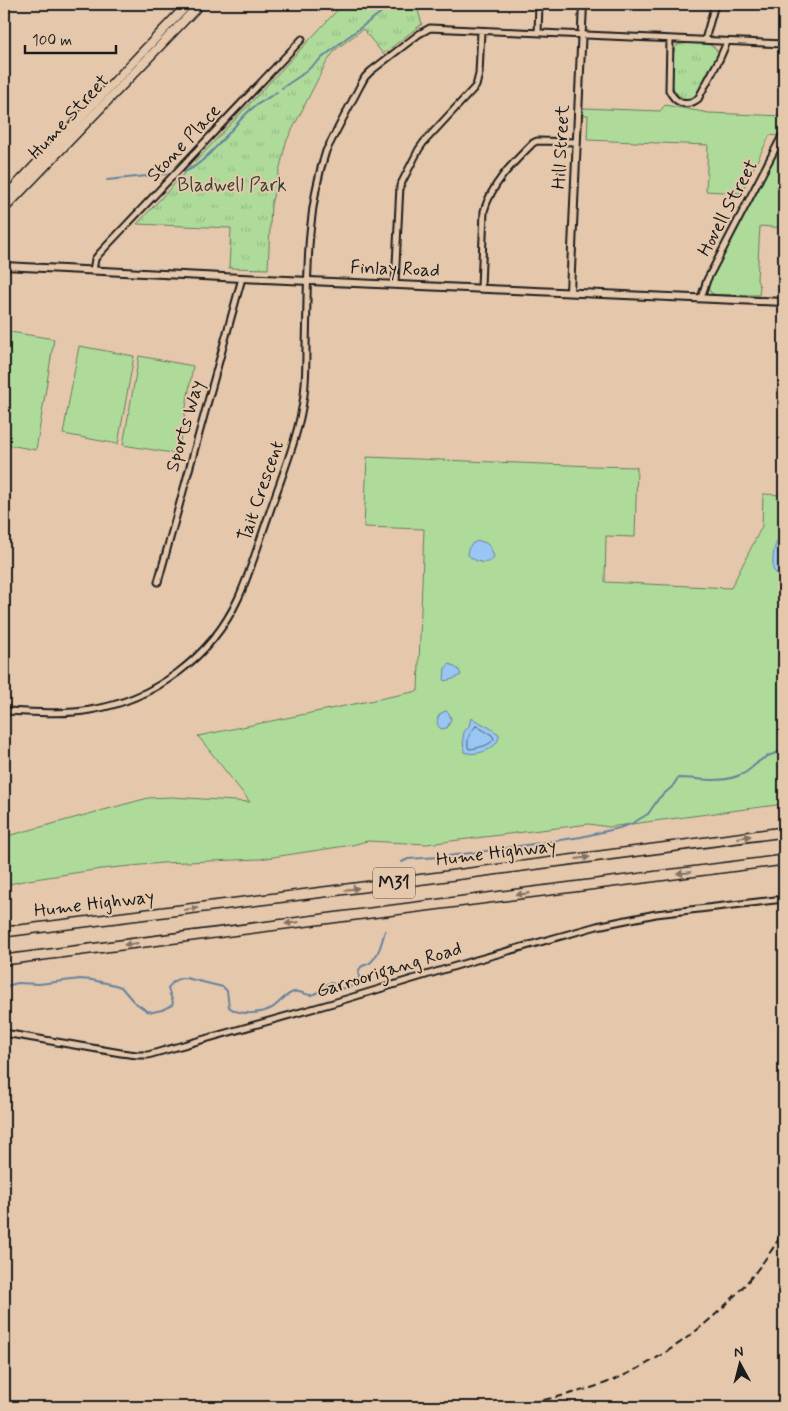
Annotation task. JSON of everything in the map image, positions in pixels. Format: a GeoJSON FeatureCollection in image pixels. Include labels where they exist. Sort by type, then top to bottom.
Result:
{"type":"FeatureCollection","features":[{"type":"Feature","properties":{"kind":"highway","name":"Hume Highway"},"geometry":{"type":"LineString","coordinates":[[4,932],[784,832]]}},
{"type":"Feature","properties":{"kind":"highway","name":"M31"},"geometry":{"type":"LineString","coordinates":[[4,960],[784,860]]}},
{"type":"Feature","properties":{"kind":"main road","name":"Hume Street"},"geometry":{"type":"LineString","coordinates":[[4,198],[188,4]]}},
{"type":"Feature","properties":{"kind":"main road","name":"Hume Street"},"geometry":{"type":"LineString","coordinates":[[4,210],[200,4]]}},
{"type":"Feature","properties":{"kind":"street"},"geometry":{"type":"LineString","coordinates":[[538,33],[540,4]]}},
{"type":"Feature","properties":{"kind":"street","name":"Hill Street"},"geometry":{"type":"LineString","coordinates":[[570,292],[583,4]]}},
{"type":"Feature","properties":{"kind":"street"},"geometry":{"type":"LineString","coordinates":[[705,40],[715,4]]}},
{"type":"Feature","properties":{"kind":"street","name":"Tait Crescent"},"geometry":{"type":"LineString","coordinates":[[4,711],[69,713],[109,707],[146,693],[168,680],[186,666],[218,632],[238,599],[250,571],[301,414],[305,373],[312,212],[322,162],[365,76],[430,28],[784,44]]}},
{"type":"Feature","properties":{"kind":"street"},"geometry":{"type":"LineString","coordinates":[[395,284],[400,186],[419,148],[476,86],[479,74],[480,31]]}},
{"type":"Feature","properties":{"kind":"street","name":"Stone Place"},"geometry":{"type":"LineString","coordinates":[[93,271],[95,259],[99,254],[302,39]]}},
{"type":"Feature","properties":{"kind":"street"},"geometry":{"type":"LineString","coordinates":[[670,39],[669,90],[672,97],[678,102],[685,104],[693,103],[698,99],[727,42]]}},
{"type":"Feature","properties":{"kind":"street","name":"Hovell Street"},"geometry":{"type":"LineString","coordinates":[[701,298],[707,280],[784,132]]}},
{"type":"Feature","properties":{"kind":"street"},"geometry":{"type":"LineString","coordinates":[[481,288],[484,211],[500,178],[537,141],[577,142]]}},
{"type":"Feature","properties":{"kind":"street","name":"Finlay Road"},"geometry":{"type":"LineString","coordinates":[[4,266],[784,302]]}},
{"type":"Feature","properties":{"kind":"street","name":"Sports Way"},"geometry":{"type":"LineString","coordinates":[[158,582],[242,278]]}},
{"type":"Feature","properties":{"kind":"street","name":"Garroorigang Road"},"geometry":{"type":"LineString","coordinates":[[4,1033],[121,1053],[148,1055],[597,926],[649,915],[784,899]]}},
{"type":"Feature","properties":{"kind":"green space","name":"Bladwell Park"},"geometry":{"type":"Polygon","coordinates":[[[343,4],[416,4],[422,24],[383,54],[363,29],[335,50],[325,65],[286,142],[271,205],[268,269],[229,268],[231,228],[137,224],[343,4]]]}},
{"type":"Feature","properties":{"kind":"green space"},"geometry":{"type":"Polygon","coordinates":[[[686,43],[710,45],[717,50],[718,55],[700,89],[690,98],[684,98],[677,94],[672,80],[674,50],[677,45],[686,43]]]}},
{"type":"Feature","properties":{"kind":"green space"},"geometry":{"type":"Polygon","coordinates":[[[665,105],[709,113],[784,116],[784,123],[778,136],[770,135],[741,193],[706,191],[708,145],[587,140],[588,115],[582,115],[582,108],[660,111],[665,105]]]}},
{"type":"Feature","properties":{"kind":"green space"},"geometry":{"type":"Polygon","coordinates":[[[784,141],[784,228],[760,226],[757,280],[760,287],[759,295],[716,295],[711,293],[708,288],[711,276],[784,141]]]}},
{"type":"Feature","properties":{"kind":"green space"},"geometry":{"type":"Polygon","coordinates":[[[4,331],[54,339],[36,450],[4,444],[4,331]]]}},
{"type":"Feature","properties":{"kind":"green space"},"geometry":{"type":"Polygon","coordinates":[[[79,346],[134,356],[118,444],[63,434],[79,346]]]}},
{"type":"Feature","properties":{"kind":"green space"},"geometry":{"type":"Polygon","coordinates":[[[139,356],[193,366],[178,454],[123,445],[139,356]]]}},
{"type":"Feature","properties":{"kind":"green space"},"geometry":{"type":"Polygon","coordinates":[[[367,457],[637,467],[635,537],[606,536],[605,582],[731,588],[762,526],[763,494],[784,495],[784,804],[609,827],[589,824],[427,844],[367,841],[260,859],[162,863],[101,869],[4,885],[4,837],[148,798],[172,797],[250,802],[198,736],[418,691],[424,529],[364,527],[367,457]]]}},
{"type":"Feature","properties":{"kind":"water"},"geometry":{"type":"Polygon","coordinates":[[[784,539],[784,573],[776,573],[773,570],[774,551],[778,540],[784,539]]]}},
{"type":"Feature","properties":{"kind":"water"},"geometry":{"type":"Polygon","coordinates":[[[479,541],[490,546],[494,558],[488,562],[474,560],[468,555],[470,546],[479,541]]]}},
{"type":"Feature","properties":{"kind":"water"},"geometry":{"type":"Polygon","coordinates":[[[450,664],[459,670],[461,675],[444,681],[445,668],[450,664]]]}},
{"type":"Feature","properties":{"kind":"water"},"geometry":{"type":"Polygon","coordinates":[[[446,711],[451,719],[447,728],[441,729],[438,726],[437,719],[441,713],[446,711]]]}},
{"type":"Feature","properties":{"kind":"water"},"geometry":{"type":"Polygon","coordinates":[[[471,718],[499,734],[496,744],[492,748],[475,753],[464,752],[464,732],[469,726],[471,718]]]}},
{"type":"Feature","properties":{"kind":"waterway"},"geometry":{"type":"LineString","coordinates":[[282,88],[387,8],[395,4]]}},
{"type":"Feature","properties":{"kind":"waterway"},"geometry":{"type":"LineString","coordinates":[[182,172],[198,164],[251,109],[277,92]]}},
{"type":"Feature","properties":{"kind":"waterway"},"geometry":{"type":"LineString","coordinates":[[107,180],[166,174]]}},
{"type":"Feature","properties":{"kind":"waterway"},"geometry":{"type":"LineString","coordinates":[[402,862],[408,859],[440,857],[581,837],[619,828],[631,824],[648,814],[659,798],[672,787],[678,778],[717,780],[732,778],[745,773],[766,757],[784,751]]}},
{"type":"Feature","properties":{"kind":"waterway"},"geometry":{"type":"LineString","coordinates":[[4,987],[17,983],[39,984],[80,979],[92,980],[121,987],[133,1001],[147,1011],[153,1012],[172,1005],[173,1002],[168,989],[175,980],[186,978],[223,987],[227,991],[229,1007],[238,1012],[256,1013],[272,1008],[294,992],[312,995],[328,983],[333,983],[342,988],[356,984],[359,980],[359,969],[374,959],[380,948],[385,931]]}},
{"type":"Feature","properties":{"kind":"railway"},"geometry":{"type":"LineString","coordinates":[[472,1407],[520,1404],[588,1389],[627,1374],[651,1361],[696,1331],[736,1295],[770,1253],[784,1230]]}},
{"type":"Feature","properties":{"kind":"railway"},"geometry":{"type":"LineString","coordinates":[[204,1407],[383,1407]]}}]}
